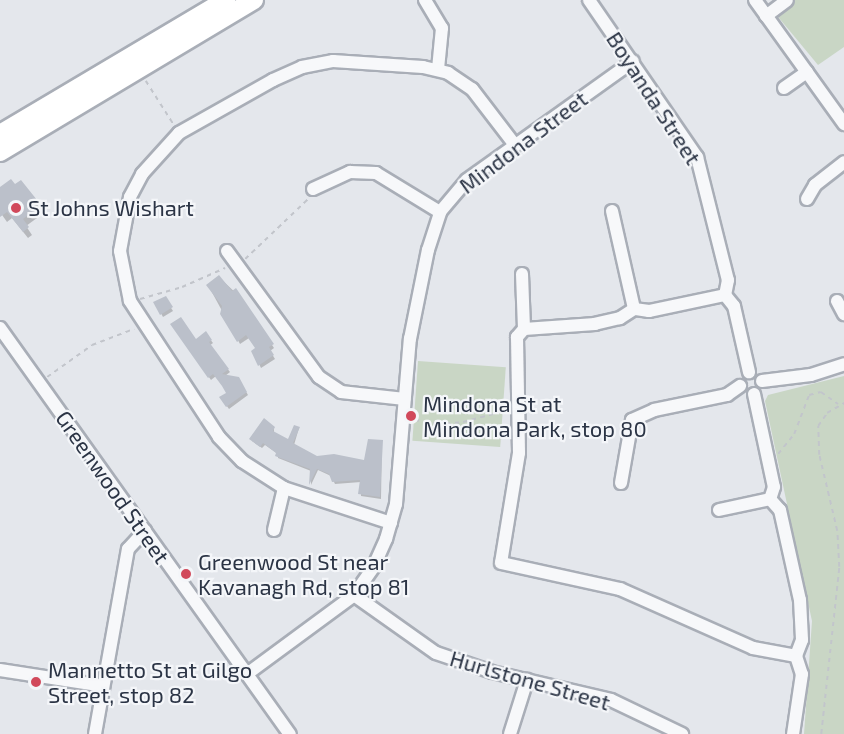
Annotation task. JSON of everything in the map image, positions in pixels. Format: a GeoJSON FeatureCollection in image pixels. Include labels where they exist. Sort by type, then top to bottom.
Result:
{"type":"FeatureCollection","features":[{"type":"Feature","properties":{"kind":"highway"},"geometry":{"type":"LineString","coordinates":[[0,134],[226,0]]}},
{"type":"Feature","properties":{"kind":"highway"},"geometry":{"type":"LineString","coordinates":[[0,152],[254,0]]}},
{"type":"Feature","properties":{"kind":"street"},"geometry":{"type":"LineString","coordinates":[[425,0],[442,28],[438,69]]}},
{"type":"Feature","properties":{"kind":"street","name":"Boyanda Street"},"geometry":{"type":"LineString","coordinates":[[589,0],[697,157],[728,280],[725,295],[734,306],[749,372]]}},
{"type":"Feature","properties":{"kind":"street"},"geometry":{"type":"LineString","coordinates":[[755,0],[844,124]]}},
{"type":"Feature","properties":{"kind":"street"},"geometry":{"type":"LineString","coordinates":[[766,16],[787,0]]}},
{"type":"Feature","properties":{"kind":"street"},"geometry":{"type":"LineString","coordinates":[[391,523],[284,488],[242,461],[219,437],[130,301],[120,251],[122,223],[142,174],[179,133],[302,67],[333,61],[438,69],[472,89],[515,145]]}},
{"type":"Feature","properties":{"kind":"street","name":"Mindona Street"},"geometry":{"type":"LineString","coordinates":[[247,674],[354,595],[374,566],[391,523],[399,485],[410,339],[428,250],[440,212],[467,180],[633,61]]}},
{"type":"Feature","properties":{"kind":"street"},"geometry":{"type":"LineString","coordinates":[[784,88],[807,72]]}},
{"type":"Feature","properties":{"kind":"street"},"geometry":{"type":"LineString","coordinates":[[807,199],[815,185],[844,162]]}},
{"type":"Feature","properties":{"kind":"street"},"geometry":{"type":"LineString","coordinates":[[313,189],[350,172],[376,173],[440,212]]}},
{"type":"Feature","properties":{"kind":"street"},"geometry":{"type":"LineString","coordinates":[[612,211],[634,309]]}},
{"type":"Feature","properties":{"kind":"street"},"geometry":{"type":"LineString","coordinates":[[227,251],[309,366],[329,386],[364,396],[405,399]]}},
{"type":"Feature","properties":{"kind":"street"},"geometry":{"type":"LineString","coordinates":[[522,274],[524,328],[517,337],[516,347],[519,453],[501,563],[628,592],[753,648],[795,656]]}},
{"type":"Feature","properties":{"kind":"street"},"geometry":{"type":"LineString","coordinates":[[524,328],[595,324],[620,318],[634,309],[649,311],[725,295]]}},
{"type":"Feature","properties":{"kind":"street"},"geometry":{"type":"LineString","coordinates":[[837,301],[844,314]]}},
{"type":"Feature","properties":{"kind":"street","name":"Greenwood Street"},"geometry":{"type":"LineString","coordinates":[[0,328],[290,734]]}},
{"type":"Feature","properties":{"kind":"street"},"geometry":{"type":"LineString","coordinates":[[762,381],[811,375],[844,364]]}},
{"type":"Feature","properties":{"kind":"street"},"geometry":{"type":"LineString","coordinates":[[621,483],[632,420],[654,410],[727,395],[740,386],[741,379],[749,372],[756,373],[762,381],[760,391],[754,394],[747,394],[740,386]]}},
{"type":"Feature","properties":{"kind":"street"},"geometry":{"type":"LineString","coordinates":[[754,394],[774,487],[771,499]]}},
{"type":"Feature","properties":{"kind":"street"},"geometry":{"type":"LineString","coordinates":[[274,530],[284,488]]}},
{"type":"Feature","properties":{"kind":"street"},"geometry":{"type":"LineString","coordinates":[[771,499],[780,510],[800,600],[802,640],[795,656],[802,674],[793,734]]}},
{"type":"Feature","properties":{"kind":"street"},"geometry":{"type":"LineString","coordinates":[[718,510],[771,499]]}},
{"type":"Feature","properties":{"kind":"street"},"geometry":{"type":"LineString","coordinates":[[95,734],[128,549],[145,531]]}},
{"type":"Feature","properties":{"kind":"street","name":"Hurlstone Street"},"geometry":{"type":"LineString","coordinates":[[354,595],[436,653],[527,680],[611,700],[662,730],[682,734]]}},
{"type":"Feature","properties":{"kind":"street"},"geometry":{"type":"LineString","coordinates":[[0,670],[103,687]]}},
{"type":"Feature","properties":{"kind":"street"},"geometry":{"type":"LineString","coordinates":[[510,734],[527,680]]}},
{"type":"Feature","properties":{"kind":"path"},"geometry":{"type":"LineString","coordinates":[[143,76],[179,133]]}},
{"type":"Feature","properties":{"kind":"path"},"geometry":{"type":"LineString","coordinates":[[130,301],[238,266],[308,200],[313,189]]}},
{"type":"Feature","properties":{"kind":"path"},"geometry":{"type":"LineString","coordinates":[[46,377],[92,345],[144,325]]}},
{"type":"Feature","properties":{"kind":"path"},"geometry":{"type":"LineString","coordinates":[[768,457],[779,454],[788,445],[809,394],[817,391],[828,394],[838,405]]}},
{"type":"Feature","properties":{"kind":"path"},"geometry":{"type":"LineString","coordinates":[[412,419],[437,424],[464,422],[517,404]]}},
{"type":"Feature","properties":{"kind":"path"},"geometry":{"type":"LineString","coordinates":[[821,734],[839,567],[837,531],[819,455],[818,426],[838,405],[844,404]]}},
{"type":"Feature","properties":{"kind":"green space"},"geometry":{"type":"Polygon","coordinates":[[[795,0],[844,0],[844,47],[818,65],[779,18],[779,11],[795,0]]]}},
{"type":"Feature","properties":{"kind":"green space"},"geometry":{"type":"Polygon","coordinates":[[[418,361],[506,367],[500,447],[412,441],[418,361]]]}},
{"type":"Feature","properties":{"kind":"green space"},"geometry":{"type":"Polygon","coordinates":[[[844,376],[844,734],[804,734],[812,621],[765,401],[768,395],[844,376]]]}},
{"type":"Feature","properties":{"kind":"building","name":"St Johns Wishart"},"geometry":{"type":"Polygon","coordinates":[[[11,179],[15,184],[21,180],[37,200],[30,205],[35,210],[23,219],[29,227],[23,232],[7,212],[0,217],[0,187],[11,179]]]}},
{"type":"Feature","properties":{"kind":"building"},"geometry":{"type":"Polygon","coordinates":[[[219,275],[232,291],[236,288],[274,344],[269,347],[274,355],[258,366],[251,351],[255,348],[246,335],[237,342],[220,314],[222,306],[206,285],[219,275]]]}},
{"type":"Feature","properties":{"kind":"building"},"geometry":{"type":"Polygon","coordinates":[[[166,296],[173,307],[160,315],[153,302],[166,296]]]}},
{"type":"Feature","properties":{"kind":"building"},"geometry":{"type":"Polygon","coordinates":[[[181,317],[196,339],[206,331],[212,340],[209,342],[229,369],[222,374],[239,377],[247,392],[226,407],[219,397],[226,393],[222,386],[213,374],[208,378],[170,324],[181,317]]]}},
{"type":"Feature","properties":{"kind":"building"},"geometry":{"type":"Polygon","coordinates":[[[264,418],[275,427],[273,431],[288,439],[294,425],[300,427],[293,443],[317,456],[334,454],[364,460],[368,439],[383,440],[380,497],[358,494],[360,480],[332,482],[329,474],[317,469],[309,485],[310,469],[275,456],[276,453],[263,443],[260,447],[249,439],[264,418]]]}},
{"type":"Feature","properties":{"kind":"place","name":"St Johns Wishart"},"geometry":{"type":"Point","coordinates":[16,208]}},
{"type":"Feature","properties":{"kind":"place","name":"Mindona St at Mindona Park, stop 80"},"geometry":{"type":"Point","coordinates":[411,416]}},
{"type":"Feature","properties":{"kind":"place","name":"Greenwood St near Kavanagh Rd, stop 81"},"geometry":{"type":"Point","coordinates":[186,574]}},
{"type":"Feature","properties":{"kind":"place","name":"Mannetto St at Gilgo Street, stop 82"},"geometry":{"type":"Point","coordinates":[36,682]}}]}
